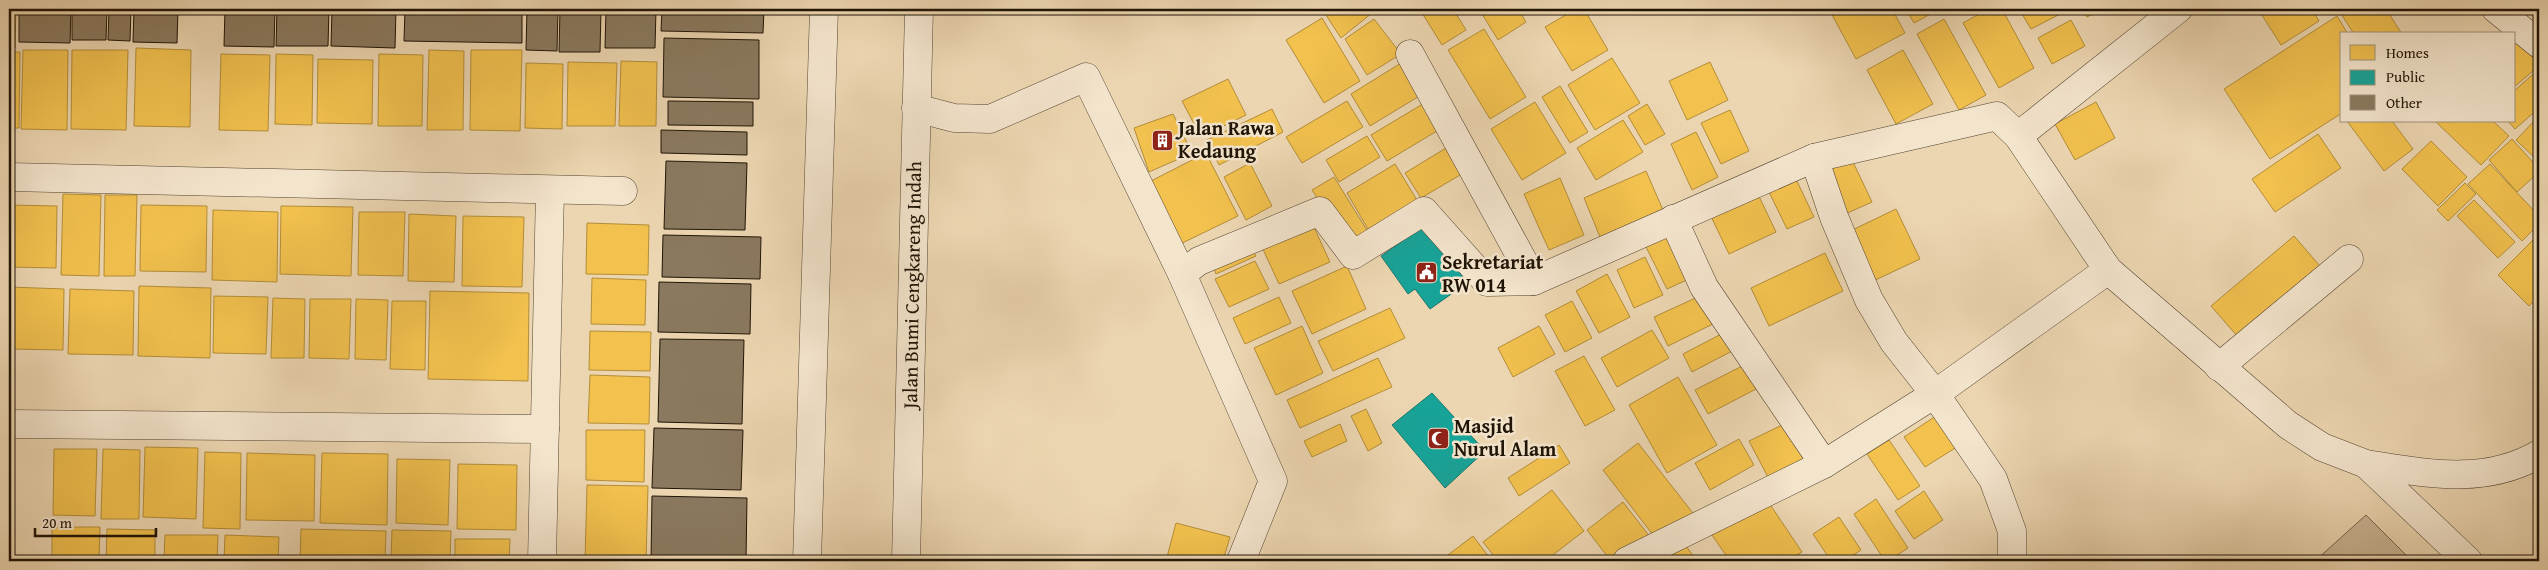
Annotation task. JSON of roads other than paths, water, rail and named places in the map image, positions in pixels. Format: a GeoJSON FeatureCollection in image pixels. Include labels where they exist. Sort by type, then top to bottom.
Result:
{"type":"FeatureCollection","features":[{"type":"Feature","properties":{"kind":"street"},"geometry":{"type":"LineString","coordinates":[[807,561],[824,9]]}},
{"type":"Feature","properties":{"kind":"street","name":"Jalan Bumi Cengkareng Indah"},"geometry":{"type":"LineString","coordinates":[[906,561],[919,9]]}},
{"type":"Feature","properties":{"kind":"street"},"geometry":{"type":"LineString","coordinates":[[2018,136],[2178,9]]}},
{"type":"Feature","properties":{"kind":"street"},"geometry":{"type":"LineString","coordinates":[[2496,9],[2539,44]]}},
{"type":"Feature","properties":{"kind":"street"},"geometry":{"type":"LineString","coordinates":[[1410,54],[1534,281]]}},
{"type":"Feature","properties":{"kind":"street"},"geometry":{"type":"LineString","coordinates":[[916,108],[954,118],[990,119],[1086,77],[1182,274],[1273,481],[1241,561]]}},
{"type":"Feature","properties":{"kind":"street"},"geometry":{"type":"LineString","coordinates":[[1182,274],[1199,261],[1320,211],[1353,255],[1424,211],[1488,282],[1534,281],[1814,158],[1997,116],[2018,136],[2108,270],[2288,425],[2322,447],[2366,464],[2437,474],[2496,472],[2520,466],[2539,454]]}},
{"type":"Feature","properties":{"kind":"street"},"geometry":{"type":"LineString","coordinates":[[1814,158],[1834,217],[1869,300],[1894,342],[1935,394],[1992,479],[2012,531],[2012,561]]}},
{"type":"Feature","properties":{"kind":"street"},"geometry":{"type":"LineString","coordinates":[[9,177],[623,191]]}},
{"type":"Feature","properties":{"kind":"street"},"geometry":{"type":"LineString","coordinates":[[542,561],[550,190]]}},
{"type":"Feature","properties":{"kind":"street"},"geometry":{"type":"LineString","coordinates":[[1673,219],[1704,287],[1824,464]]}},
{"type":"Feature","properties":{"kind":"street"},"geometry":{"type":"LineString","coordinates":[[2220,366],[2350,259]]}},
{"type":"Feature","properties":{"kind":"street"},"geometry":{"type":"LineString","coordinates":[[1627,561],[1824,464],[1935,394],[2108,270]]}},
{"type":"Feature","properties":{"kind":"street"},"geometry":{"type":"LineString","coordinates":[[9,424],[545,429]]}},
{"type":"Feature","properties":{"kind":"street"},"geometry":{"type":"LineString","coordinates":[[2366,464],[2468,561]]}},
{"type":"Feature","properties":{"kind":"place","name":"Jalan Rawa Kedaung"},"geometry":{"type":"Point","coordinates":[1162,140]}},
{"type":"Feature","properties":{"kind":"place","name":"Sekretariat RW 014"},"geometry":{"type":"Point","coordinates":[1426,273]}},
{"type":"Feature","properties":{"kind":"place","name":"Masjid Nurul Alam"},"geometry":{"type":"Point","coordinates":[1438,438]}}]}
